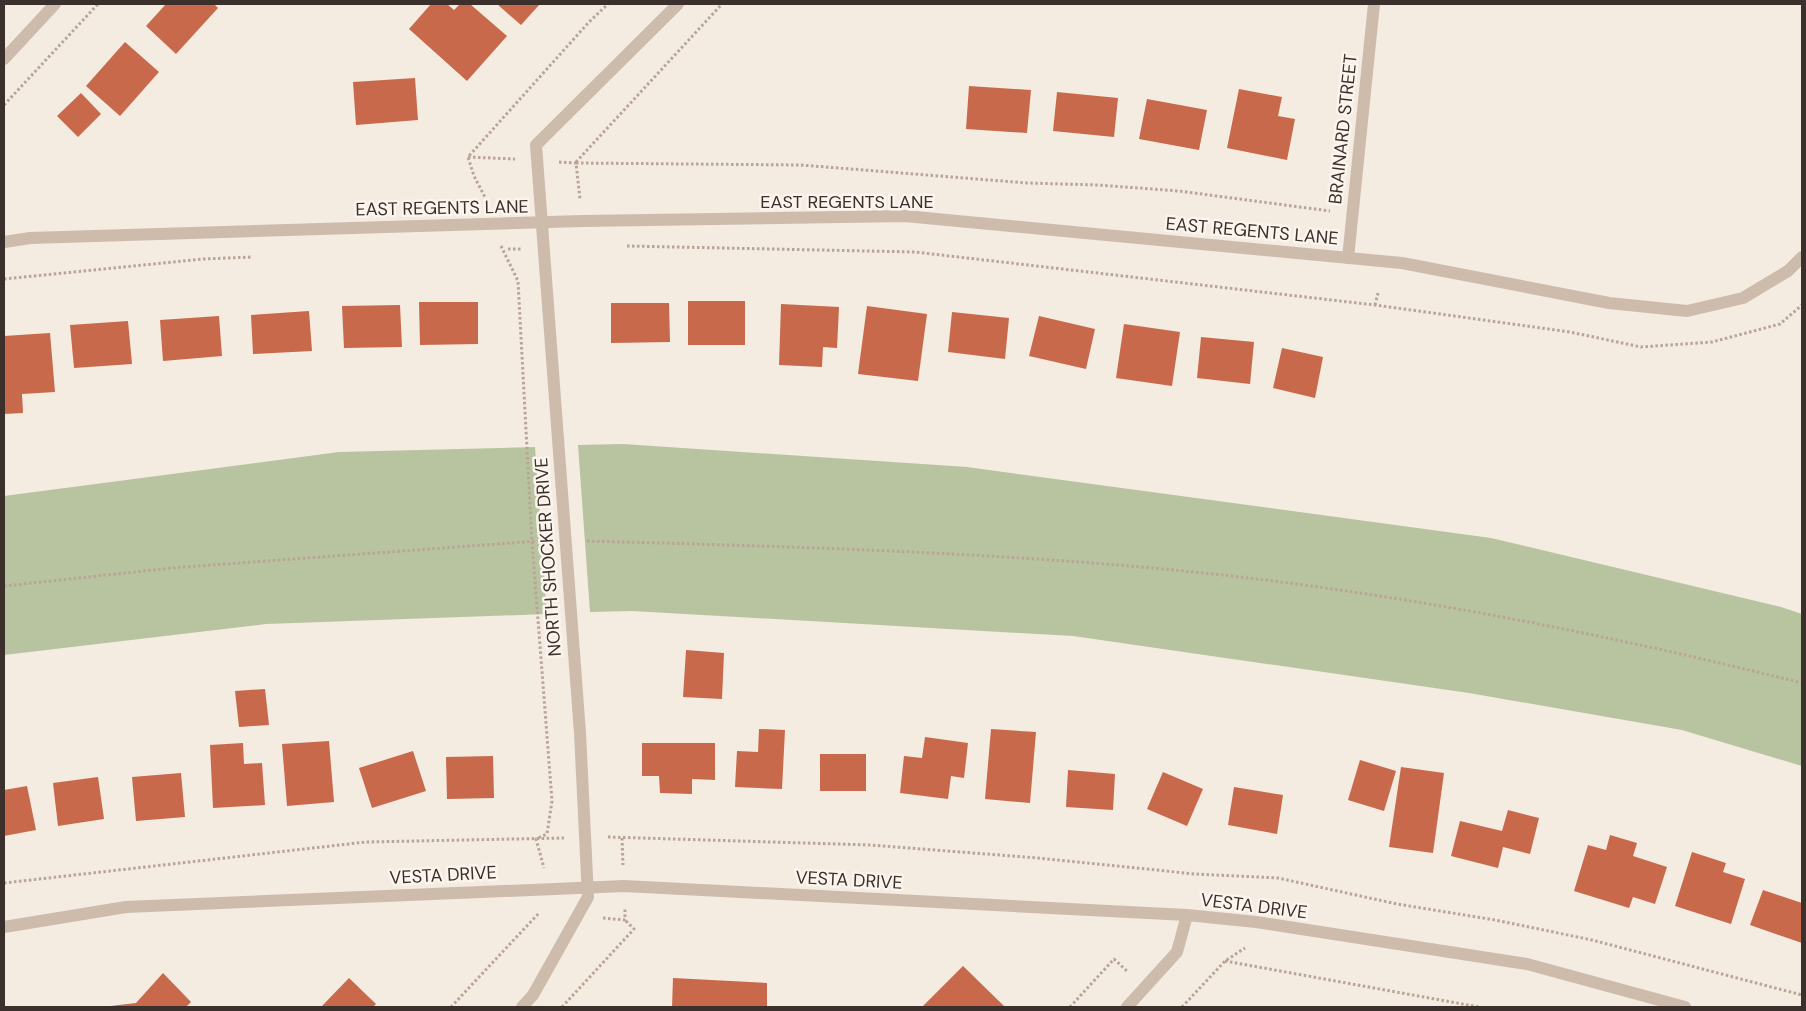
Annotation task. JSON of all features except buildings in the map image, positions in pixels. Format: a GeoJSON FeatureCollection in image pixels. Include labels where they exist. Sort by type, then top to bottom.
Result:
{"type":"FeatureCollection","features":[{"type":"Feature","properties":{"kind":"street"},"geometry":{"type":"LineString","coordinates":[[4,59],[55,4]]}},
{"type":"Feature","properties":{"kind":"street","name":"NORTH SHOCKER DRIVE"},"geometry":{"type":"LineString","coordinates":[[588,887],[580,733],[540,224],[536,145],[678,4]]}},
{"type":"Feature","properties":{"kind":"street","name":"BRAINARD STREET"},"geometry":{"type":"LineString","coordinates":[[1348,258],[1374,4]]}},
{"type":"Feature","properties":{"kind":"street","name":"EAST REGENTS LANE"},"geometry":{"type":"LineString","coordinates":[[4,242],[30,238],[499,223],[540,224],[582,221],[906,216],[1402,263],[1619,304],[1687,310],[1743,298],[1788,270],[1802,257]]}},
{"type":"Feature","properties":{"kind":"street","name":"VESTA DRIVE"},"geometry":{"type":"LineString","coordinates":[[4,927],[126,907],[626,886],[1187,915],[1256,922],[1527,964],[1685,1007]]}},
{"type":"Feature","properties":{"kind":"street"},"geometry":{"type":"LineString","coordinates":[[522,1007],[533,995],[588,897],[588,887]]}},
{"type":"Feature","properties":{"kind":"street"},"geometry":{"type":"LineString","coordinates":[[1127,1007],[1177,952],[1187,915]]}},
{"type":"Feature","properties":{"kind":"path"},"geometry":{"type":"LineString","coordinates":[[4,105],[98,4]]}},
{"type":"Feature","properties":{"kind":"path"},"geometry":{"type":"LineString","coordinates":[[468,157],[589,22],[608,4]]}},
{"type":"Feature","properties":{"kind":"path"},"geometry":{"type":"LineString","coordinates":[[582,221],[576,163],[722,4]]}},
{"type":"Feature","properties":{"kind":"path"},"geometry":{"type":"LineString","coordinates":[[468,157],[576,163],[801,165],[1027,183],[1098,185],[1179,191],[1330,211]]}},
{"type":"Feature","properties":{"kind":"path"},"geometry":{"type":"LineString","coordinates":[[468,157],[474,176],[499,223],[501,248],[518,281],[532,542],[552,802],[547,834],[536,839]]}},
{"type":"Feature","properties":{"kind":"path"},"geometry":{"type":"LineString","coordinates":[[623,246],[915,252],[1375,305],[1570,332],[1641,347],[1712,342],[1780,324],[1802,305]]}},
{"type":"Feature","properties":{"kind":"path"},"geometry":{"type":"LineString","coordinates":[[4,279],[204,259],[261,256]]}},
{"type":"Feature","properties":{"kind":"path"},"geometry":{"type":"LineString","coordinates":[[1375,305],[1378,293]]}},
{"type":"Feature","properties":{"kind":"path"},"geometry":{"type":"LineString","coordinates":[[4,586],[172,568],[538,541]]}},
{"type":"Feature","properties":{"kind":"path"},"geometry":{"type":"LineString","coordinates":[[587,541],[952,552],[1164,569],[1337,590],[1540,624],[1723,663],[1802,683]]}},
{"type":"Feature","properties":{"kind":"path"},"geometry":{"type":"LineString","coordinates":[[4,882],[366,842],[536,839],[585,836],[870,845],[1018,856],[1195,874],[1278,878],[1398,904],[1495,920],[1592,940],[1802,996]]}},
{"type":"Feature","properties":{"kind":"path"},"geometry":{"type":"LineString","coordinates":[[451,1007],[540,912],[547,888],[543,857],[536,839]]}},
{"type":"Feature","properties":{"kind":"path"},"geometry":{"type":"LineString","coordinates":[[562,1007],[634,929],[626,920]]}},
{"type":"Feature","properties":{"kind":"path"},"geometry":{"type":"LineString","coordinates":[[1182,1007],[1225,961],[1245,948]]}},
{"type":"Feature","properties":{"kind":"path"},"geometry":{"type":"LineString","coordinates":[[1070,1007],[1114,959],[1130,974]]}},
{"type":"Feature","properties":{"kind":"path"},"geometry":{"type":"LineString","coordinates":[[1225,961],[1479,1007]]}},
{"type":"Feature","properties":{"kind":"green space"},"geometry":{"type":"Polygon","coordinates":[[[623,444],[967,467],[1491,538],[1781,607],[1802,614],[1802,766],[1682,730],[1469,693],[1073,636],[632,611],[590,612],[578,445],[623,444]]]}},
{"type":"Feature","properties":{"kind":"green space"},"geometry":{"type":"Polygon","coordinates":[[[535,447],[547,614],[266,624],[4,655],[4,496],[339,452],[535,447]]]}}]}
